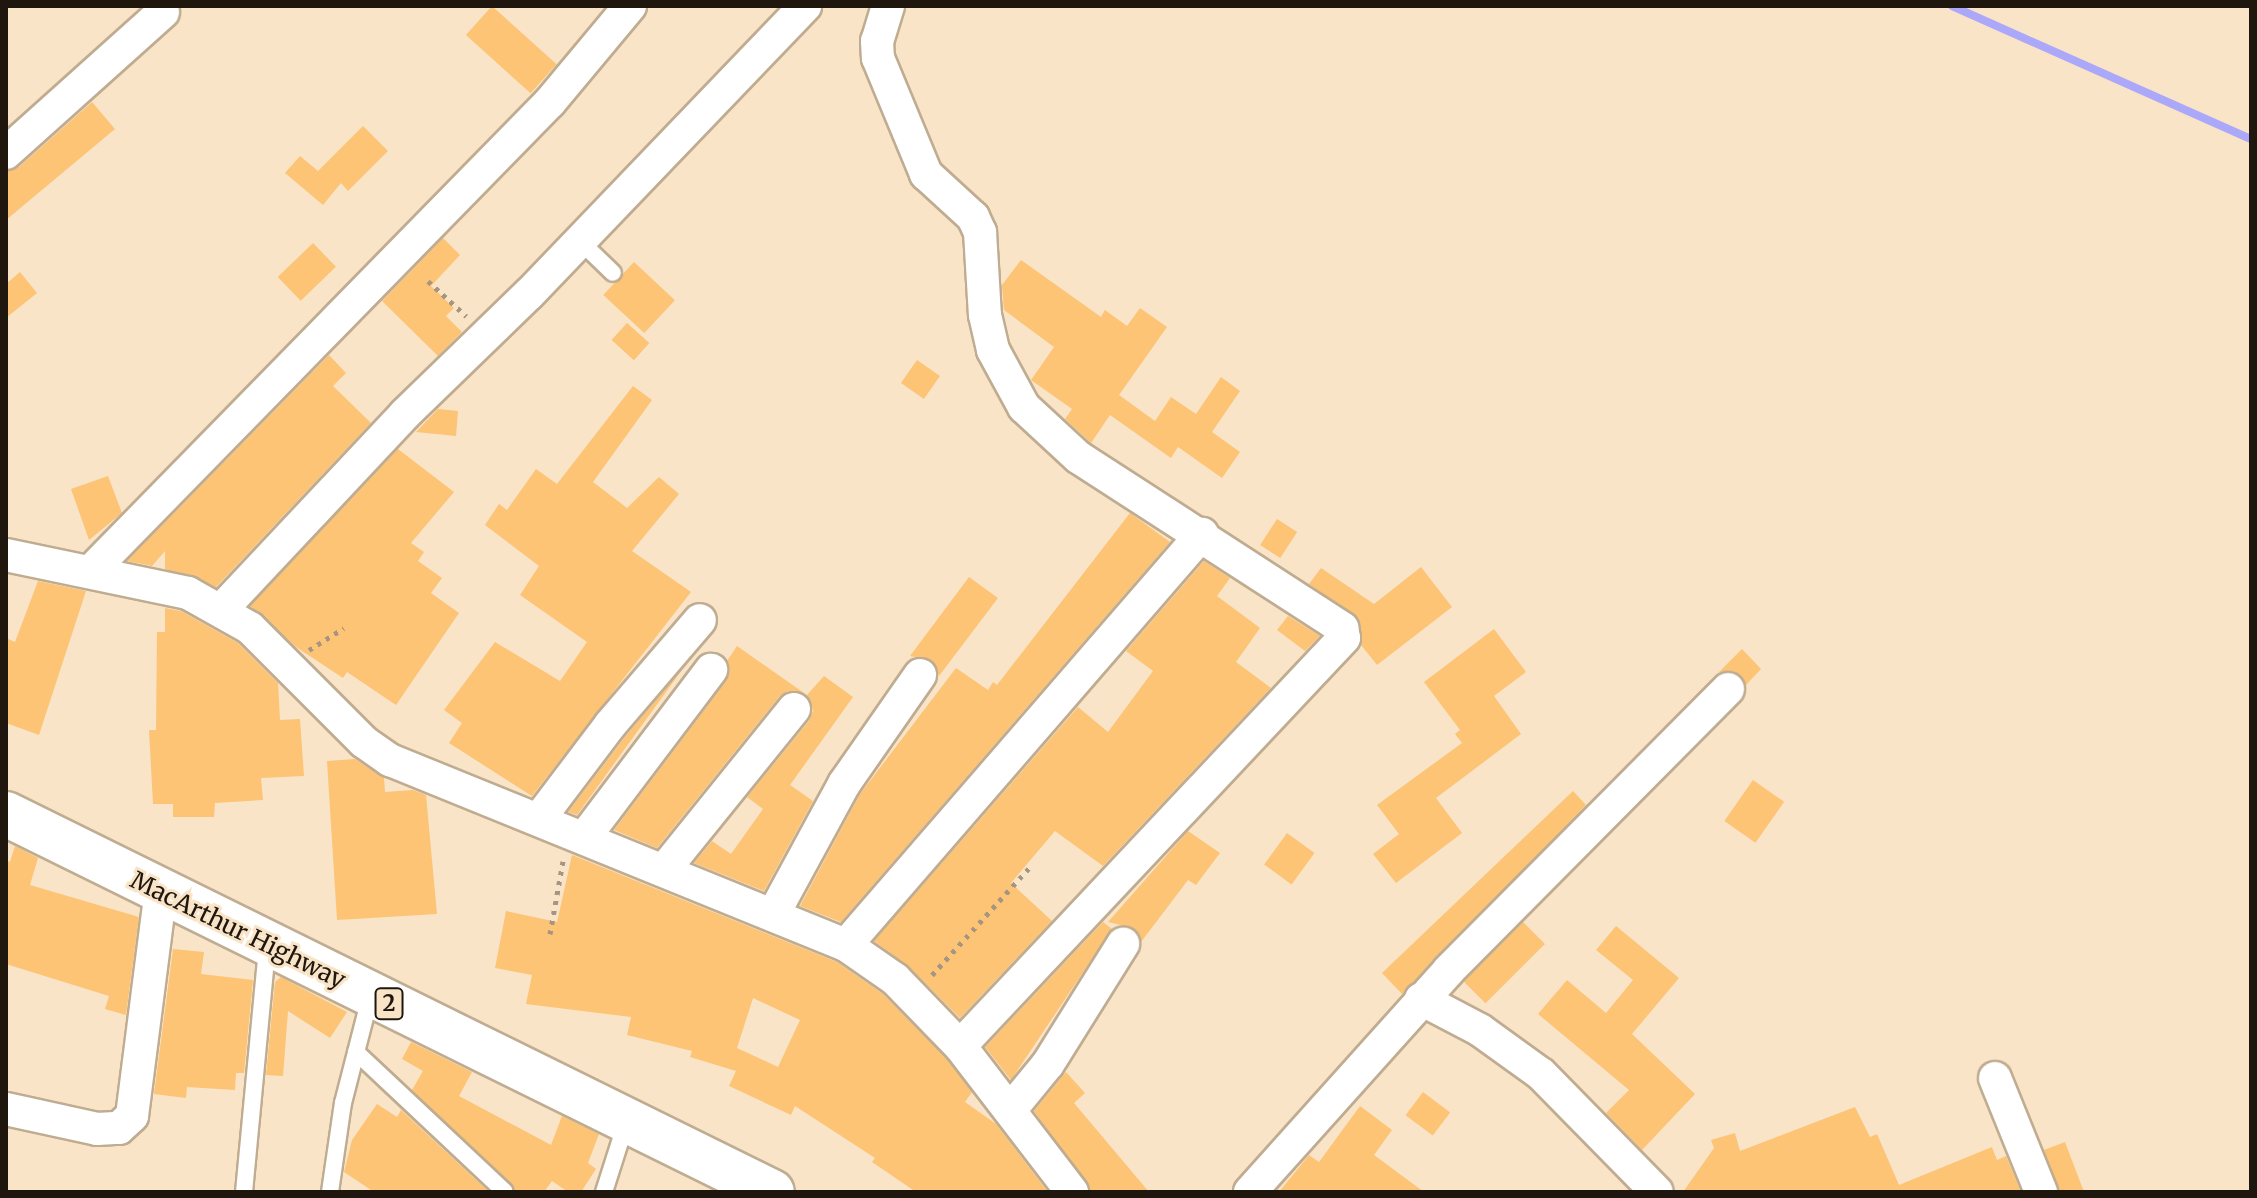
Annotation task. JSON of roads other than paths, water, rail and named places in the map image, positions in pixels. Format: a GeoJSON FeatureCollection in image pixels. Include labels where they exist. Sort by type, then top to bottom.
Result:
{"type":"FeatureCollection","features":[{"type":"Feature","properties":{"kind":"highway","name":"MacArthur Highway"},"geometry":{"type":"LineString","coordinates":[[6,814],[772,1192]]}},
{"type":"Feature","properties":{"kind":"street"},"geometry":{"type":"LineString","coordinates":[[91,571],[550,102],[630,6]]}},
{"type":"Feature","properties":{"kind":"street"},"geometry":{"type":"LineString","coordinates":[[222,609],[405,414],[488,335],[805,6]]}},
{"type":"Feature","properties":{"kind":"street"},"geometry":{"type":"LineString","coordinates":[[888,6],[877,41],[878,58],[926,174],[973,217],[980,232],[985,315],[1005,378],[1056,441],[1342,628],[1344,638],[960,1046]]}},
{"type":"Feature","properties":{"kind":"street"},"geometry":{"type":"LineString","coordinates":[[6,153],[163,12]]}},
{"type":"Feature","properties":{"kind":"street"},"geometry":{"type":"LineString","coordinates":[[846,945],[1202,534]]}},
{"type":"Feature","properties":{"kind":"street"},"geometry":{"type":"LineString","coordinates":[[6,555],[176,589],[222,609],[288,663],[337,716],[390,760],[432,782],[539,819],[846,945],[912,996],[960,1046],[1072,1192]]}},
{"type":"Feature","properties":{"kind":"street"},"geometry":{"type":"LineString","coordinates":[[539,819],[610,725],[700,620]]}},
{"type":"Feature","properties":{"kind":"street"},"geometry":{"type":"LineString","coordinates":[[576,835],[711,670]]}},
{"type":"Feature","properties":{"kind":"street"},"geometry":{"type":"LineString","coordinates":[[774,913],[844,784],[920,675]]}},
{"type":"Feature","properties":{"kind":"street"},"geometry":{"type":"LineString","coordinates":[[1250,1192],[1421,999],[1728,689]]}},
{"type":"Feature","properties":{"kind":"street"},"geometry":{"type":"LineString","coordinates":[[664,870],[794,709]]}},
{"type":"Feature","properties":{"kind":"street"},"geometry":{"type":"LineString","coordinates":[[6,1109],[97,1129],[119,1128],[132,1116],[161,891]]}},
{"type":"Feature","properties":{"kind":"street"},"geometry":{"type":"LineString","coordinates":[[1011,1109],[1048,1064],[1123,944]]}},
{"type":"Feature","properties":{"kind":"street"},"geometry":{"type":"LineString","coordinates":[[1421,999],[1480,1030],[1541,1074],[1657,1192]]}},
{"type":"Feature","properties":{"kind":"street"},"geometry":{"type":"LineString","coordinates":[[1995,1078],[2041,1192]]}},
{"type":"Feature","properties":{"kind":"lane"},"geometry":{"type":"LineString","coordinates":[[579,240],[613,273]]}},
{"type":"Feature","properties":{"kind":"lane"},"geometry":{"type":"LineString","coordinates":[[244,1192],[268,944]]}},
{"type":"Feature","properties":{"kind":"lane"},"geometry":{"type":"LineString","coordinates":[[330,1192],[370,995]]}},
{"type":"Feature","properties":{"kind":"lane"},"geometry":{"type":"LineString","coordinates":[[356,1052],[505,1192]]}},
{"type":"Feature","properties":{"kind":"lane"},"geometry":{"type":"LineString","coordinates":[[604,1192],[627,1121]]}},
{"type":"Feature","properties":{"kind":"waterway"},"geometry":{"type":"LineString","coordinates":[[1952,6],[2251,139]]}}]}
